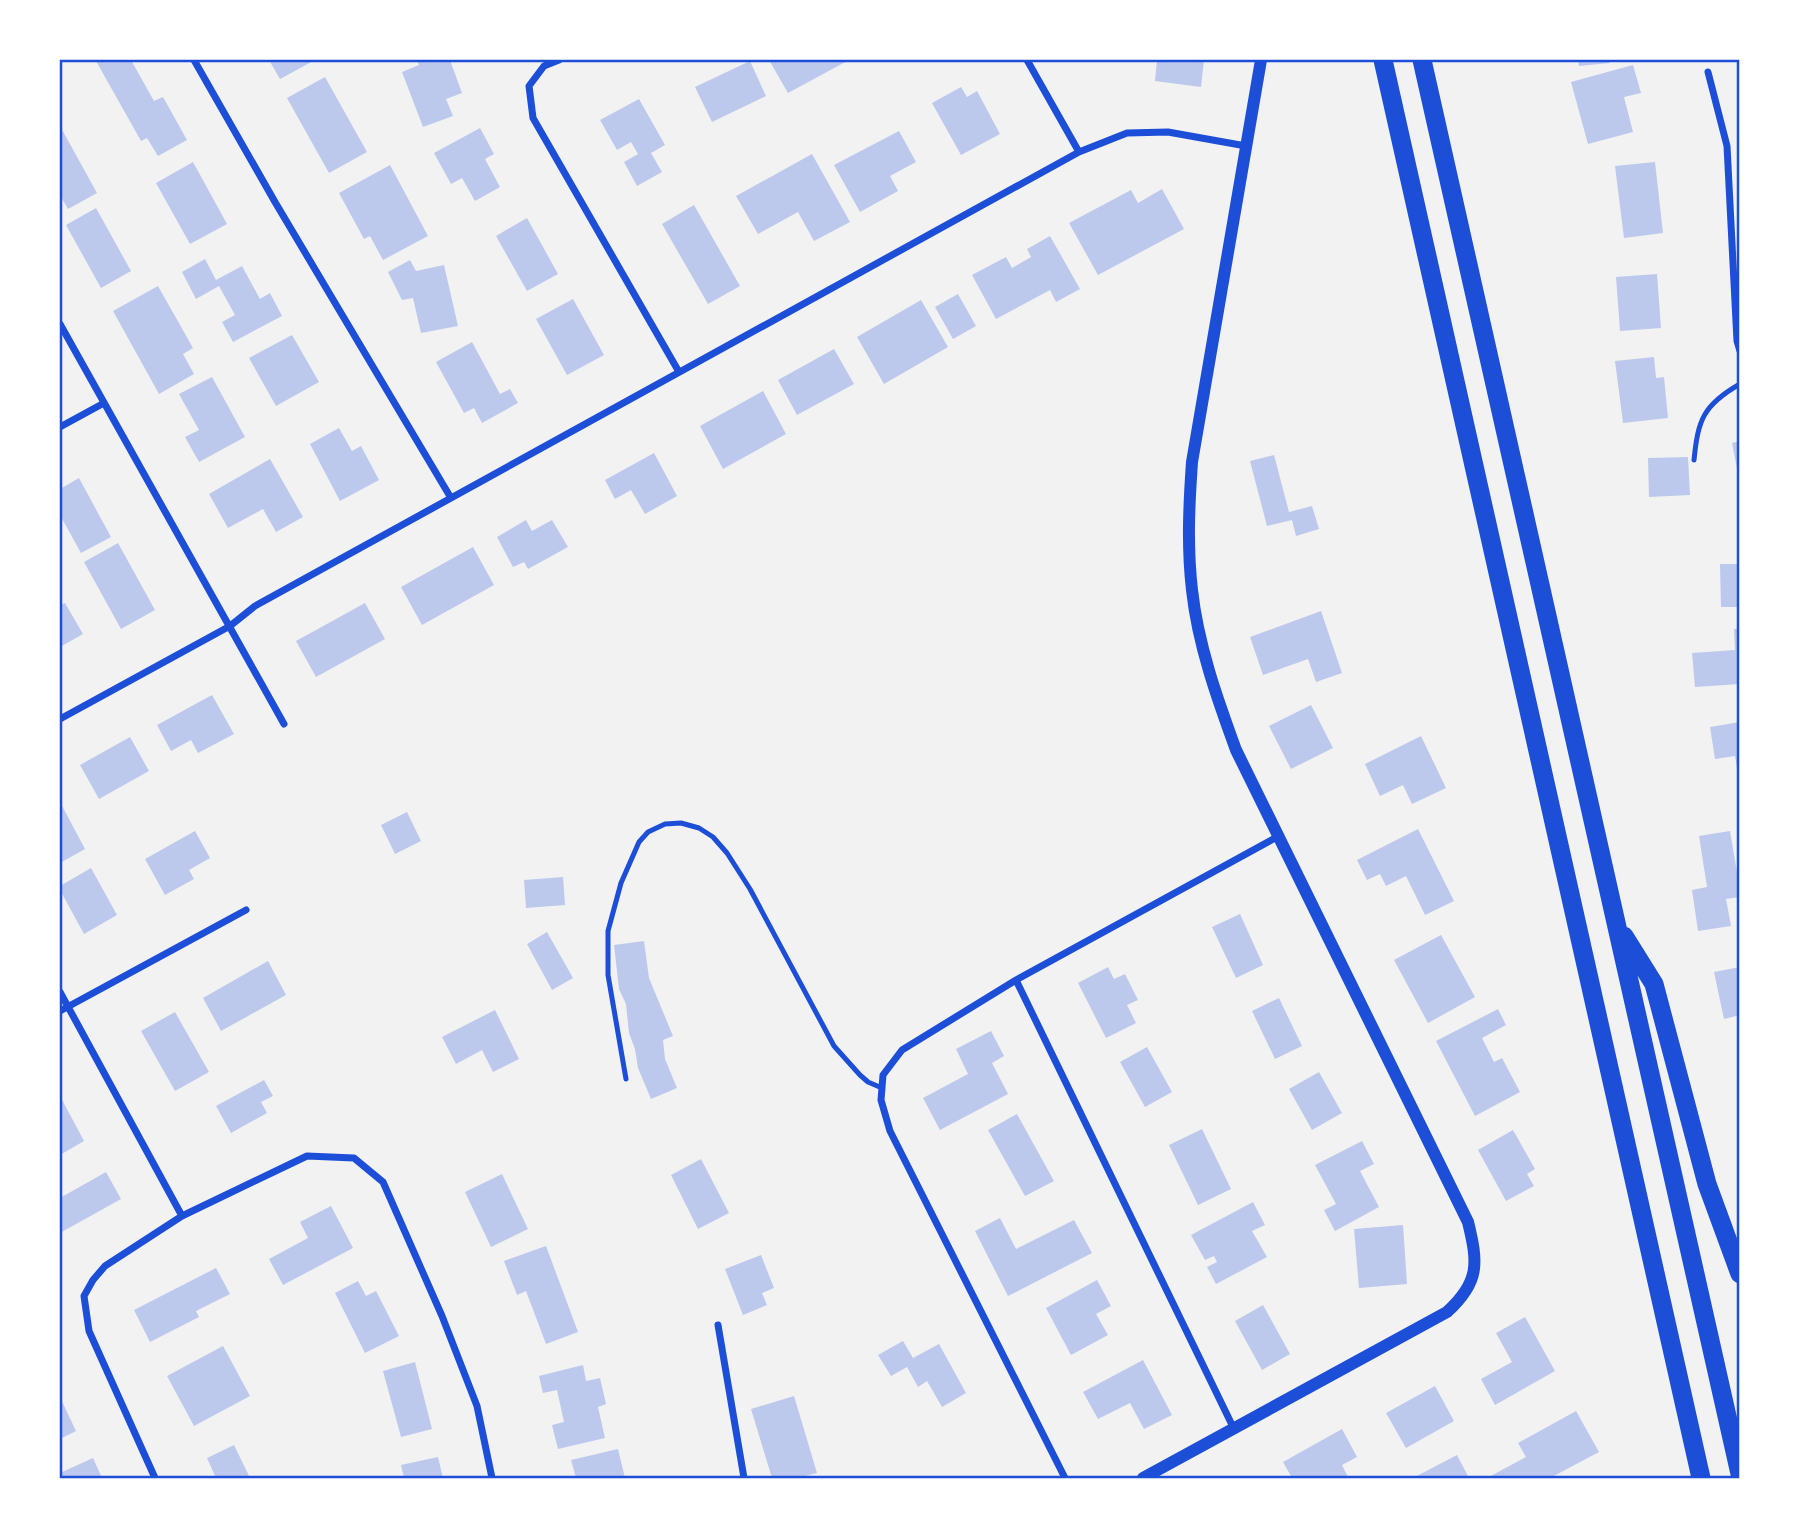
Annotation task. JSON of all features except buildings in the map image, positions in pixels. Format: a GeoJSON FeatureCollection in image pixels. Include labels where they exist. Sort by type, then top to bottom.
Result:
{"type":"FeatureCollection","features":[{"type":"Feature","properties":{"kind":"highway"},"geometry":{"type":"LineString","coordinates":[[1383,60],[1701,1479]]}},
{"type":"Feature","properties":{"kind":"highway"},"geometry":{"type":"LineString","coordinates":[[1422,60],[1740,1474]]}},
{"type":"Feature","properties":{"kind":"highway"},"geometry":{"type":"LineString","coordinates":[[1616,924],[1654,984],[1707,1184],[1740,1274]]}},
{"type":"Feature","properties":{"kind":"street"},"geometry":{"type":"LineString","coordinates":[[194,60],[451,498]]}},
{"type":"Feature","properties":{"kind":"street"},"geometry":{"type":"LineString","coordinates":[[559,60],[544,66],[529,86],[533,118],[679,372]]}},
{"type":"Feature","properties":{"kind":"street"},"geometry":{"type":"LineString","coordinates":[[1027,60],[1079,152]]}},
{"type":"Feature","properties":{"kind":"street"},"geometry":{"type":"LineString","coordinates":[[1143,1479],[1447,1312],[1463,1298],[1473,1278],[1475,1252],[1468,1222],[1236,750],[1203,649],[1192,593],[1188,522],[1192,462],[1261,60]]}},
{"type":"Feature","properties":{"kind":"street"},"geometry":{"type":"LineString","coordinates":[[1708,72],[1727,146],[1737,341],[1740,351]]}},
{"type":"Feature","properties":{"kind":"street"},"geometry":{"type":"LineString","coordinates":[[60,719],[230,626],[255,606],[1079,152],[1127,134],[1154,132],[1246,146]]}},
{"type":"Feature","properties":{"kind":"street"},"geometry":{"type":"LineString","coordinates":[[60,324],[284,724]]}},
{"type":"Feature","properties":{"kind":"street"},"geometry":{"type":"LineString","coordinates":[[60,427],[104,402]]}},
{"type":"Feature","properties":{"kind":"street"},"geometry":{"type":"LineString","coordinates":[[1065,1479],[890,1131],[881,1100],[883,1075],[902,1050],[1016,980],[1277,837]]}},
{"type":"Feature","properties":{"kind":"street"},"geometry":{"type":"LineString","coordinates":[[60,1011],[246,910]]}},
{"type":"Feature","properties":{"kind":"street"},"geometry":{"type":"LineString","coordinates":[[1016,980],[1234,1429]]}},
{"type":"Feature","properties":{"kind":"street"},"geometry":{"type":"LineString","coordinates":[[60,992],[182,1216]]}},
{"type":"Feature","properties":{"kind":"street"},"geometry":{"type":"LineString","coordinates":[[155,1479],[89,1331],[84,1296],[104,1266],[182,1216],[307,1156],[354,1158],[383,1182],[442,1317],[477,1406],[492,1479]]}},
{"type":"Feature","properties":{"kind":"street"},"geometry":{"type":"LineString","coordinates":[[718,1325],[744,1479]]}},
{"type":"Feature","properties":{"kind":"lane"},"geometry":{"type":"LineString","coordinates":[[1694,460],[1697,429],[1704,411],[1740,384]]}},
{"type":"Feature","properties":{"kind":"lane"},"geometry":{"type":"LineString","coordinates":[[626,1079],[608,975],[608,931],[621,883],[639,842],[648,832],[665,824],[681,823],[699,828],[713,836],[727,853],[750,889],[834,1046],[868,1082],[882,1088]]}}]}
